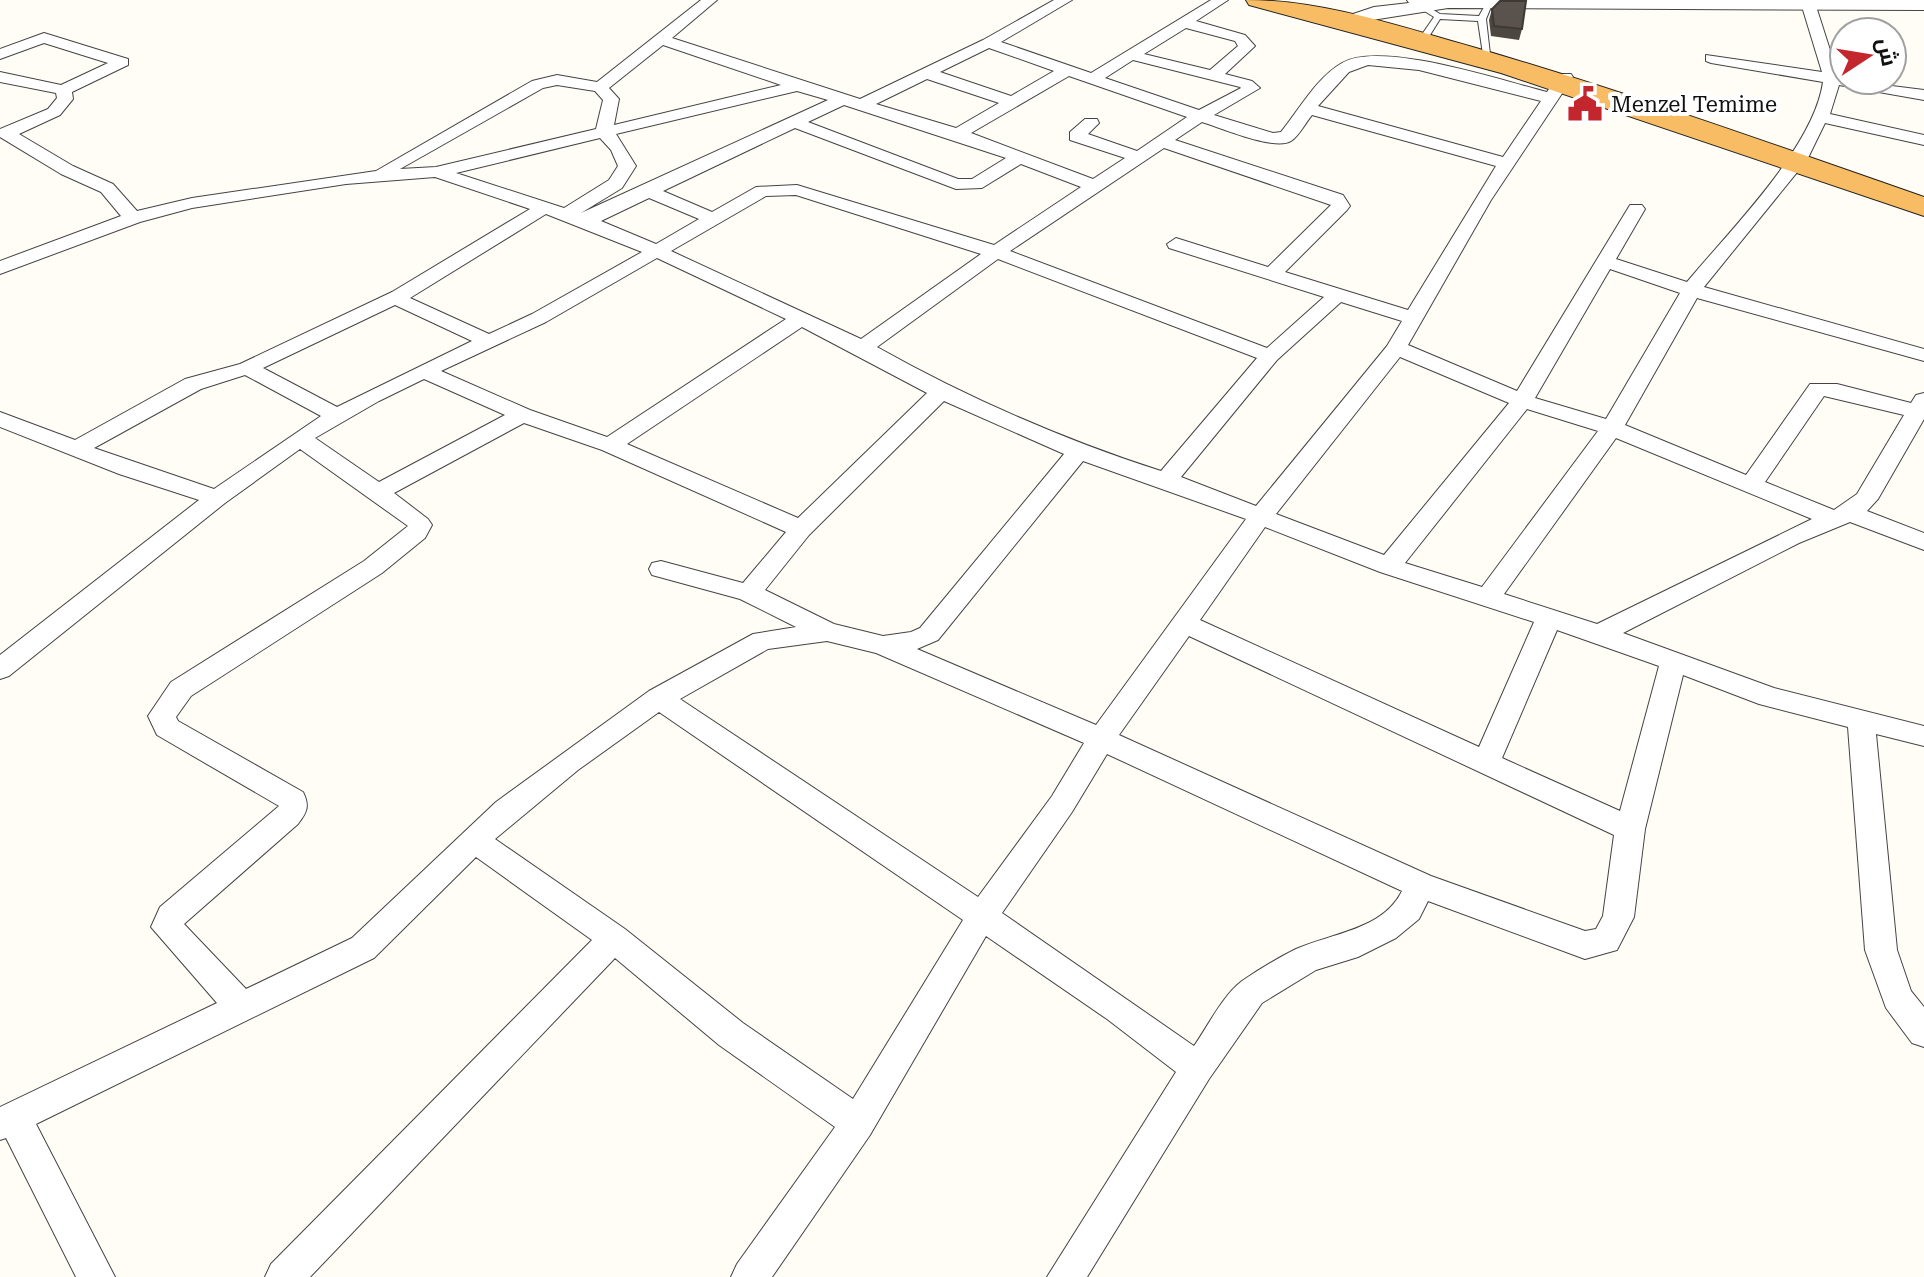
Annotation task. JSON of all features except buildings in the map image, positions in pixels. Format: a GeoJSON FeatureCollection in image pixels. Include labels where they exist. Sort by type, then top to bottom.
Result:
{"type":"FeatureCollection","features":[{"type":"Feature","properties":{"kind":"highway"},"geometry":{"type":"LineString","coordinates":[[1258,0],[1351,12],[1420,13],[1487,56]]}},
{"type":"Feature","properties":{"kind":"highway"},"geometry":{"type":"LineString","coordinates":[[1294,0],[1351,12],[1487,56],[1559,86],[1924,197]]}},
{"type":"Feature","properties":{"kind":"highway"},"geometry":{"type":"LineString","coordinates":[[1798,159],[1924,207]]}},
{"type":"Feature","properties":{"kind":"street"},"geometry":{"type":"LineString","coordinates":[[600,87],[710,0]]}},
{"type":"Feature","properties":{"kind":"street"},"geometry":{"type":"LineString","coordinates":[[863,104],[988,43],[1065,0]]}},
{"type":"Feature","properties":{"kind":"street"},"geometry":{"type":"LineString","coordinates":[[1092,79],[1135,56],[1221,0]]}},
{"type":"Feature","properties":{"kind":"street"},"geometry":{"type":"LineString","coordinates":[[1420,13],[1546,2],[1924,5]]}},
{"type":"Feature","properties":{"kind":"street"},"geometry":{"type":"LineString","coordinates":[[1808,3],[1828,72]]}},
{"type":"Feature","properties":{"kind":"street"},"geometry":{"type":"LineString","coordinates":[[1185,23],[1240,38],[1247,46],[1214,75]]}},
{"type":"Feature","properties":{"kind":"street"},"geometry":{"type":"LineString","coordinates":[[0,54],[44,38],[122,62],[63,90],[0,77]]}},
{"type":"Feature","properties":{"kind":"street"},"geometry":{"type":"LineString","coordinates":[[661,39],[798,86],[958,134],[1095,186]]}},
{"type":"Feature","properties":{"kind":"street"},"geometry":{"type":"LineString","coordinates":[[750,1277],[858,1123],[982,916],[1062,804],[1101,739],[1260,517],[1396,348],[1506,163],[1559,86],[1403,63],[1362,61],[1349,64],[1286,137],[1279,138],[1200,116],[988,43]]}},
{"type":"Feature","properties":{"kind":"street"},"geometry":{"type":"LineString","coordinates":[[863,348],[996,252],[1161,141],[1252,88],[1214,75],[1135,56]]}},
{"type":"Feature","properties":{"kind":"street"},"geometry":{"type":"LineString","coordinates":[[1711,58],[1828,79]]}},
{"type":"Feature","properties":{"kind":"street"},"geometry":{"type":"LineString","coordinates":[[958,134],[1066,71]]}},
{"type":"Feature","properties":{"kind":"street"},"geometry":{"type":"LineString","coordinates":[[926,73],[1012,102]]}},
{"type":"Feature","properties":{"kind":"street"},"geometry":{"type":"LineString","coordinates":[[376,176],[547,81],[600,87],[611,99],[604,132]]}},
{"type":"Feature","properties":{"kind":"street"},"geometry":{"type":"LineString","coordinates":[[0,268],[133,218],[280,187],[436,172],[798,86]]}},
{"type":"Feature","properties":{"kind":"street"},"geometry":{"type":"LineString","coordinates":[[2,131],[54,112],[65,99],[63,90]]}},
{"type":"Feature","properties":{"kind":"street"},"geometry":{"type":"LineString","coordinates":[[1488,598],[1612,428],[1691,290],[1798,159],[1826,104],[1828,92]]}},
{"type":"Feature","properties":{"kind":"street"},"geometry":{"type":"LineString","coordinates":[[586,221],[843,99]]}},
{"type":"Feature","properties":{"kind":"street"},"geometry":{"type":"LineString","coordinates":[[1309,109],[1506,163]]}},
{"type":"Feature","properties":{"kind":"street"},"geometry":{"type":"LineString","coordinates":[[1818,116],[1924,140]]}},
{"type":"Feature","properties":{"kind":"street"},"geometry":{"type":"LineString","coordinates":[[794,122],[956,184],[976,184],[1021,157]]}},
{"type":"Feature","properties":{"kind":"street"},"geometry":{"type":"LineString","coordinates":[[1091,123],[1076,136],[1139,157]]}},
{"type":"Feature","properties":{"kind":"street"},"geometry":{"type":"LineString","coordinates":[[463,129],[524,150]]}},
{"type":"Feature","properties":{"kind":"street"},"geometry":{"type":"LineString","coordinates":[[2,131],[67,170],[107,188],[133,218]]}},
{"type":"Feature","properties":{"kind":"street"},"geometry":{"type":"LineString","coordinates":[[565,215],[616,184],[627,166],[619,148],[604,132]]}},
{"type":"Feature","properties":{"kind":"street"},"geometry":{"type":"LineString","coordinates":[[1161,141],[1337,199],[1341,206],[1272,274]]}},
{"type":"Feature","properties":{"kind":"street"},"geometry":{"type":"LineString","coordinates":[[436,172],[586,221],[659,252],[863,348],[941,392],[1078,452],[1166,480],[1389,566],[1599,634],[1769,697],[1924,736]]}},
{"type":"Feature","properties":{"kind":"street"},"geometry":{"type":"LineString","coordinates":[[0,669],[217,498],[300,438],[423,371],[539,318],[762,191],[797,190],[996,252],[1270,356]]}},
{"type":"Feature","properties":{"kind":"street"},"geometry":{"type":"LineString","coordinates":[[648,191],[711,218]]}},
{"type":"Feature","properties":{"kind":"street"},"geometry":{"type":"LineString","coordinates":[[78,448],[193,384],[247,368],[399,296],[542,209]]}},
{"type":"Feature","properties":{"kind":"street"},"geometry":{"type":"LineString","coordinates":[[1389,566],[1522,401],[1636,209]]}},
{"type":"Feature","properties":{"kind":"street"},"geometry":{"type":"LineString","coordinates":[[1176,244],[1335,297],[1413,318]]}},
{"type":"Feature","properties":{"kind":"street"},"geometry":{"type":"LineString","coordinates":[[1607,262],[1691,290],[1924,355]]}},
{"type":"Feature","properties":{"kind":"street"},"geometry":{"type":"LineString","coordinates":[[399,296],[403,302],[486,340]]}},
{"type":"Feature","properties":{"kind":"street"},"geometry":{"type":"LineString","coordinates":[[1166,480],[1270,356],[1335,297]]}},
{"type":"Feature","properties":{"kind":"street"},"geometry":{"type":"LineString","coordinates":[[610,445],[799,320]]}},
{"type":"Feature","properties":{"kind":"street"},"geometry":{"type":"LineString","coordinates":[[1396,348],[1522,401],[1612,428],[1751,485],[1924,542]]}},
{"type":"Feature","properties":{"kind":"street"},"geometry":{"type":"LineString","coordinates":[[247,368],[337,416]]}},
{"type":"Feature","properties":{"kind":"street"},"geometry":{"type":"LineString","coordinates":[[423,371],[522,415],[610,445],[801,529]]}},
{"type":"Feature","properties":{"kind":"street"},"geometry":{"type":"LineString","coordinates":[[1599,634],[1790,537],[1843,516],[1866,499],[1918,415],[1837,390],[1818,389],[1751,485]]}},
{"type":"Feature","properties":{"kind":"street"},"geometry":{"type":"LineString","coordinates":[[749,593],[801,529],[941,392]]}},
{"type":"Feature","properties":{"kind":"street"},"geometry":{"type":"LineString","coordinates":[[377,493],[522,415]]}},
{"type":"Feature","properties":{"kind":"street"},"geometry":{"type":"LineString","coordinates":[[0,419],[127,469],[217,498]]}},
{"type":"Feature","properties":{"kind":"street"},"geometry":{"type":"LineString","coordinates":[[243,1009],[167,927],[171,916],[288,816],[294,808],[293,800],[167,728],[162,716],[181,689],[373,567],[416,532],[420,525],[300,438]]}},
{"type":"Feature","properties":{"kind":"street"},"geometry":{"type":"LineString","coordinates":[[883,645],[916,640],[929,634],[1078,452]]}},
{"type":"Feature","properties":{"kind":"street"},"geometry":{"type":"LineString","coordinates":[[661,569],[749,593],[827,632],[883,645],[1101,739],[1420,885],[1585,945],[1599,943],[1613,930],[1618,917],[1630,829],[1673,662]]}},
{"type":"Feature","properties":{"kind":"street"},"geometry":{"type":"LineString","coordinates":[[1486,762],[1549,618]]}},
{"type":"Feature","properties":{"kind":"street"},"geometry":{"type":"LineString","coordinates":[[1184,623],[1630,829]]}},
{"type":"Feature","properties":{"kind":"street"},"geometry":{"type":"LineString","coordinates":[[96,1277],[7,1121],[243,1009],[363,948],[506,810],[659,698],[762,641],[827,632]]}},
{"type":"Feature","properties":{"kind":"street"},"geometry":{"type":"LineString","coordinates":[[659,698],[1119,1009],[1197,1068]]}},
{"type":"Feature","properties":{"kind":"street"},"geometry":{"type":"LineString","coordinates":[[1861,722],[1881,950],[1897,998],[1924,1032]]}},
{"type":"Feature","properties":{"kind":"street"},"geometry":{"type":"LineString","coordinates":[[476,841],[614,938],[731,1034],[858,1123]]}},
{"type":"Feature","properties":{"kind":"street"},"geometry":{"type":"LineString","coordinates":[[1066,1277],[1197,1068],[1251,993],[1307,959],[1347,947],[1385,929],[1408,910],[1420,885]]}},
{"type":"Feature","properties":{"kind":"street"},"geometry":{"type":"LineString","coordinates":[[284,1277],[432,1129],[614,938]]}},
{"type":"Feature","properties":{"kind":"lane"},"geometry":{"type":"LineString","coordinates":[[1482,9],[1487,56]]}},
{"type":"Feature","properties":{"kind":"place","name":"Menzel Temime"},"geometry":{"type":"Point","coordinates":[1585,104]}}]}
